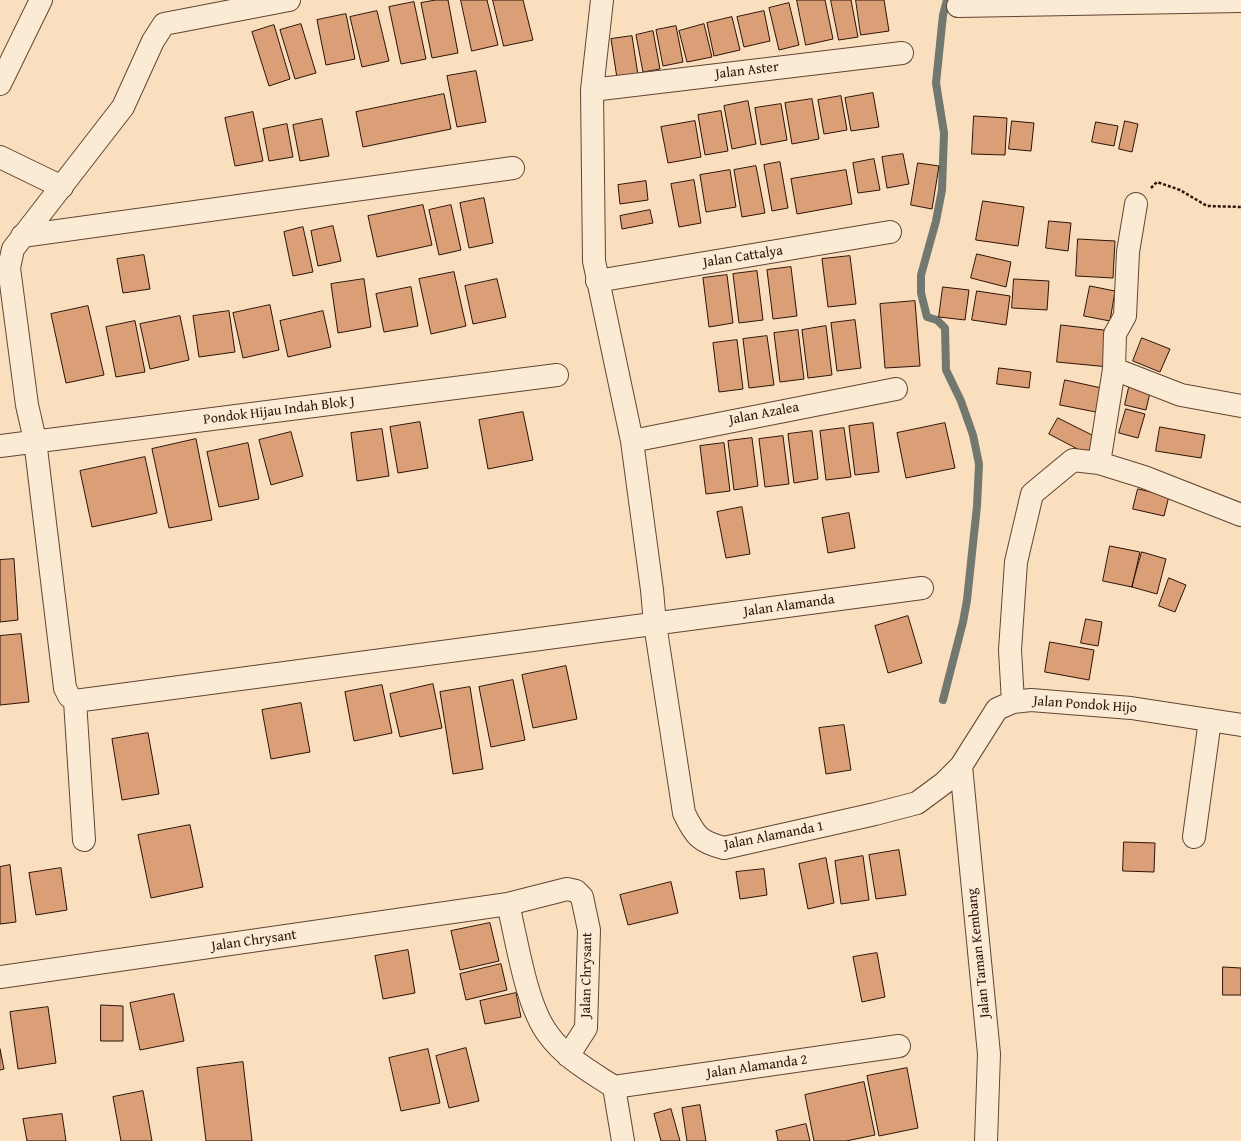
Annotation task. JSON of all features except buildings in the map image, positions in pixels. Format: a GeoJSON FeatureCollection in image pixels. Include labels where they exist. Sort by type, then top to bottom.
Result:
{"type":"FeatureCollection","features":[{"type":"Feature","properties":{"kind":"street"},"geometry":{"type":"LineString","coordinates":[[0,84],[41,0]]}},
{"type":"Feature","properties":{"kind":"street"},"geometry":{"type":"LineString","coordinates":[[84,840],[75,702],[69,696],[65,688],[35,440],[27,405],[8,268],[13,249],[22,236],[62,187],[123,107],[152,41],[164,24],[289,0]]}},
{"type":"Feature","properties":{"kind":"street","name":"Jalan Alamanda 1"},"geometry":{"type":"LineString","coordinates":[[602,0],[592,90],[594,261],[632,441],[652,590],[655,624],[684,813],[696,836],[708,844],[724,848],[917,803],[944,783],[961,766]]}},
{"type":"Feature","properties":{"kind":"street"},"geometry":{"type":"LineString","coordinates":[[958,6],[1241,1]]}},
{"type":"Feature","properties":{"kind":"street","name":"Jalan Aster"},"geometry":{"type":"LineString","coordinates":[[592,90],[902,53]]}},
{"type":"Feature","properties":{"kind":"street"},"geometry":{"type":"LineString","coordinates":[[0,157],[62,187]]}},
{"type":"Feature","properties":{"kind":"street"},"geometry":{"type":"LineString","coordinates":[[22,236],[513,168]]}},
{"type":"Feature","properties":{"kind":"street"},"geometry":{"type":"LineString","coordinates":[[1099,463],[1114,369],[1115,334],[1125,316],[1128,252],[1136,204]]}},
{"type":"Feature","properties":{"kind":"street","name":"Jalan Cattalya"},"geometry":{"type":"LineString","coordinates":[[597,281],[890,232]]}},
{"type":"Feature","properties":{"kind":"street"},"geometry":{"type":"LineString","coordinates":[[1114,369],[1181,395],[1241,406]]}},
{"type":"Feature","properties":{"kind":"street","name":"Pondok Hijau Indah Blok J"},"geometry":{"type":"LineString","coordinates":[[0,446],[35,440],[57,439],[558,375]]}},
{"type":"Feature","properties":{"kind":"street","name":"Jalan Azalea"},"geometry":{"type":"LineString","coordinates":[[632,441],[896,389]]}},
{"type":"Feature","properties":{"kind":"street"},"geometry":{"type":"LineString","coordinates":[[1012,702],[1010,650],[1016,562],[1032,494],[1073,460],[1099,463],[1151,479],[1241,515]]}},
{"type":"Feature","properties":{"kind":"street","name":"Jalan Alamanda"},"geometry":{"type":"LineString","coordinates":[[75,702],[922,588]]}},
{"type":"Feature","properties":{"kind":"street","name":"Jalan Pondok Hijo"},"geometry":{"type":"LineString","coordinates":[[961,766],[997,709],[1012,702],[1031,700],[1131,708],[1241,725]]}},
{"type":"Feature","properties":{"kind":"street"},"geometry":{"type":"LineString","coordinates":[[1194,837],[1210,720]]}},
{"type":"Feature","properties":{"kind":"street","name":"Jalan Taman Kembang"},"geometry":{"type":"LineString","coordinates":[[961,766],[989,1054],[986,1141]]}},
{"type":"Feature","properties":{"kind":"street","name":"Jalan Chrysant"},"geometry":{"type":"LineString","coordinates":[[0,977],[508,904],[567,890],[576,891],[582,897],[589,930],[588,1014],[584,1035],[568,1056]]}},
{"type":"Feature","properties":{"kind":"street"},"geometry":{"type":"LineString","coordinates":[[508,904],[530,996],[540,1021],[548,1035],[568,1056],[614,1088],[624,1141]]}},
{"type":"Feature","properties":{"kind":"street","name":"Jalan Alamanda 2"},"geometry":{"type":"LineString","coordinates":[[614,1088],[899,1046]]}},
{"type":"Feature","properties":{"kind":"path"},"geometry":{"type":"LineString","coordinates":[[1136,204],[1157,182],[1180,190],[1208,206],[1241,207]]}},
{"type":"Feature","properties":{"kind":"waterway"},"geometry":{"type":"LineString","coordinates":[[943,700],[963,622],[967,600],[977,506],[979,464],[973,435],[961,401],[946,370],[945,328],[937,320],[927,317],[921,293],[921,275],[936,221],[942,190],[944,133],[936,83],[943,15],[947,0]]}}]}
